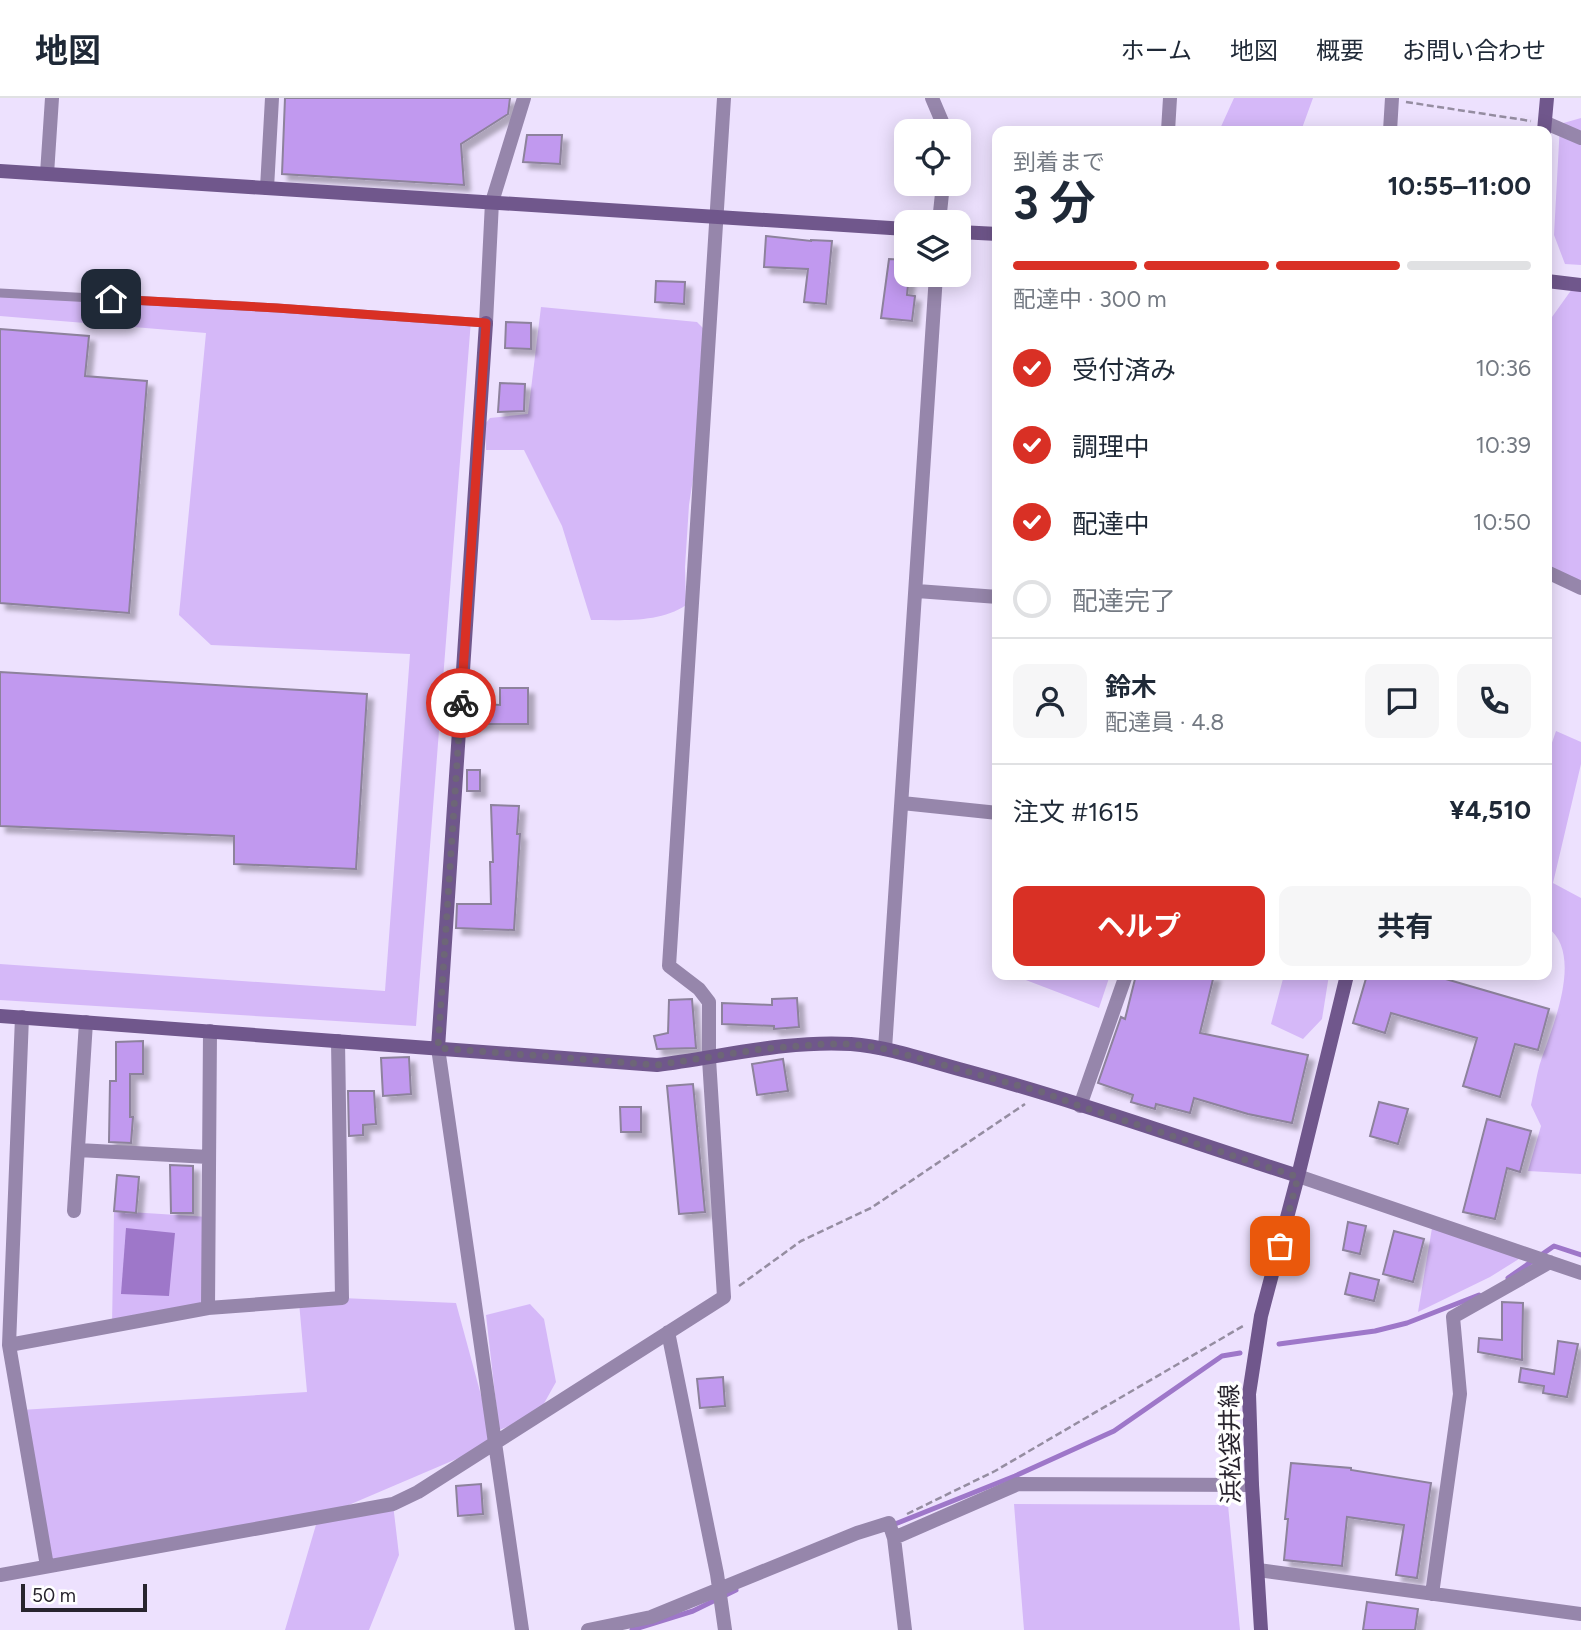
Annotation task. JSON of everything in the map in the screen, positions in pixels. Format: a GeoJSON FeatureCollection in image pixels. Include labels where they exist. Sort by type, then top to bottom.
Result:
{"type":"FeatureCollection","features":[{"type":"Feature","properties":{"kind":"street"},"geometry":{"type":"LineString","coordinates":[[47,174],[52,98]]}},
{"type":"Feature","properties":{"kind":"street"},"geometry":{"type":"LineString","coordinates":[[267,188],[272,98]]}},
{"type":"Feature","properties":{"kind":"street"},"geometry":{"type":"LineString","coordinates":[[522,1630],[438,1048],[492,202],[524,98]]}},
{"type":"Feature","properties":{"kind":"street"},"geometry":{"type":"LineString","coordinates":[[0,1575],[393,1504],[418,1492],[724,1297],[709,1059],[709,1002],[699,989],[669,966],[723,98]]}},
{"type":"Feature","properties":{"kind":"street"},"geometry":{"type":"LineString","coordinates":[[932,98],[941,119]]}},
{"type":"Feature","properties":{"kind":"street"},"geometry":{"type":"LineString","coordinates":[[1168,126],[1170,98]]}},
{"type":"Feature","properties":{"kind":"street"},"geometry":{"type":"LineString","coordinates":[[1545,126],[1547,98]]}},
{"type":"Feature","properties":{"kind":"street"},"geometry":{"type":"LineString","coordinates":[[1390,126],[1392,99]]}},
{"type":"Feature","properties":{"kind":"street"},"geometry":{"type":"LineString","coordinates":[[1552,129],[1581,138]]}},
{"type":"Feature","properties":{"kind":"street"},"geometry":{"type":"LineString","coordinates":[[0,171],[894,228]]}},
{"type":"Feature","properties":{"kind":"street"},"geometry":{"type":"LineString","coordinates":[[971,233],[992,234]]}},
{"type":"Feature","properties":{"kind":"street"},"geometry":{"type":"LineString","coordinates":[[1552,282],[1581,285]]}},
{"type":"Feature","properties":{"kind":"street"},"geometry":{"type":"LineString","coordinates":[[885,1049],[935,287]]}},
{"type":"Feature","properties":{"kind":"street"},"geometry":{"type":"LineString","coordinates":[[1552,574],[1581,588]]}},
{"type":"Feature","properties":{"kind":"street"},"geometry":{"type":"LineString","coordinates":[[917,592],[992,597]]}},
{"type":"Feature","properties":{"kind":"street"},"geometry":{"type":"LineString","coordinates":[[902,803],[992,811]]}},
{"type":"Feature","properties":{"kind":"street"},"geometry":{"type":"LineString","coordinates":[[1080,1106],[1124,980]]}},
{"type":"Feature","properties":{"kind":"street","name":"浜松袋井線"},"geometry":{"type":"LineString","coordinates":[[1261,1630],[1249,1394],[1261,1315],[1346,980]]}},
{"type":"Feature","properties":{"kind":"street"},"geometry":{"type":"LineString","coordinates":[[0,1016],[657,1065],[762,1049],[823,1044],[853,1044],[885,1049],[1042,1092],[1581,1273]]}},
{"type":"Feature","properties":{"kind":"street"},"geometry":{"type":"LineString","coordinates":[[22,1017],[9,1345],[47,1566]]}},
{"type":"Feature","properties":{"kind":"street"},"geometry":{"type":"LineString","coordinates":[[74,1211],[86,1022]]}},
{"type":"Feature","properties":{"kind":"street"},"geometry":{"type":"LineString","coordinates":[[208,1308],[210,1031]]}},
{"type":"Feature","properties":{"kind":"street"},"geometry":{"type":"LineString","coordinates":[[9,1345],[208,1308],[342,1298],[338,1041]]}},
{"type":"Feature","properties":{"kind":"street"},"geometry":{"type":"LineString","coordinates":[[78,1150],[209,1157]]}},
{"type":"Feature","properties":{"kind":"street"},"geometry":{"type":"LineString","coordinates":[[1432,1594],[1460,1394],[1453,1317],[1550,1262]]}},
{"type":"Feature","properties":{"kind":"street"},"geometry":{"type":"LineString","coordinates":[[668,1332],[725,1630]]}},
{"type":"Feature","properties":{"kind":"street"},"geometry":{"type":"LineString","coordinates":[[588,1630],[651,1617],[857,1533],[892,1532],[1018,1483],[1252,1485]]}},
{"type":"Feature","properties":{"kind":"street"},"geometry":{"type":"LineString","coordinates":[[892,1532],[905,1630]]}},
{"type":"Feature","properties":{"kind":"street"},"geometry":{"type":"LineString","coordinates":[[1258,1570],[1581,1614]]}},
{"type":"Feature","properties":{"kind":"lane"},"geometry":{"type":"LineString","coordinates":[[0,293],[486,323]]}},
{"type":"Feature","properties":{"kind":"path"},"geometry":{"type":"LineString","coordinates":[[1392,99],[1540,126]]}},
{"type":"Feature","properties":{"kind":"path"},"geometry":{"type":"LineString","coordinates":[[724,1297],[800,1241],[871,1208],[1042,1092]]}},
{"type":"Feature","properties":{"kind":"path"},"geometry":{"type":"LineString","coordinates":[[892,1532],[1261,1315]]}},
{"type":"Feature","properties":{"kind":"shaded area"},"geometry":{"type":"Polygon","coordinates":[[[1234,98],[1313,98],[1303,126],[1221,126],[1234,98]]]}},
{"type":"Feature","properties":{"kind":"shaded area"},"geometry":{"type":"Polygon","coordinates":[[[1581,118],[1581,265],[1565,264],[1554,235],[1560,124],[1581,118]]]}},
{"type":"Feature","properties":{"kind":"shaded area"},"geometry":{"type":"Polygon","coordinates":[[[1577,282],[1581,282],[1581,584],[1552,569],[1552,317],[1577,282]]]}},
{"type":"Feature","properties":{"kind":"shaded area"},"geometry":{"type":"Polygon","coordinates":[[[0,289],[471,320],[416,1026],[0,1000],[0,964],[385,991],[410,654],[211,645],[179,615],[206,333],[0,316],[0,289]]]}},
{"type":"Feature","properties":{"kind":"shaded area"},"geometry":{"type":"Polygon","coordinates":[[[541,307],[697,322],[709,334],[699,440],[689,505],[685,567],[686,605],[676,611],[653,618],[591,620],[562,526],[524,450],[486,450],[485,424],[490,418],[528,414],[541,307]]]}},
{"type":"Feature","properties":{"kind":"shaded area"},"geometry":{"type":"Polygon","coordinates":[[[1556,731],[1581,742],[1581,764],[1553,883],[1581,898],[1581,1174],[1528,1171],[1541,1126],[1531,1105],[1540,1065],[1560,1002],[1565,967],[1563,951],[1552,932],[1552,743],[1556,731]]]}},
{"type":"Feature","properties":{"kind":"shaded area"},"geometry":{"type":"Polygon","coordinates":[[[1026,980],[1108,980],[1099,1008],[1026,980]]]}},
{"type":"Feature","properties":{"kind":"shaded area"},"geometry":{"type":"Polygon","coordinates":[[[1283,980],[1328,980],[1322,1019],[1303,1039],[1271,1024],[1283,980]]]}},
{"type":"Feature","properties":{"kind":"shaded area"},"geometry":{"type":"Polygon","coordinates":[[[114,1211],[208,1217],[208,1308],[112,1326],[114,1211]]]}},
{"type":"Feature","properties":{"kind":"shaded area"},"geometry":{"type":"Polygon","coordinates":[[[1433,1222],[1527,1254],[1490,1277],[1418,1312],[1433,1222]]]}},
{"type":"Feature","properties":{"kind":"shaded area"},"geometry":{"type":"Polygon","coordinates":[[[126,1228],[175,1233],[169,1296],[121,1294],[126,1228]]]}},
{"type":"Feature","properties":{"kind":"shaded area"},"geometry":{"type":"Polygon","coordinates":[[[342,1298],[456,1303],[494,1443],[323,1516],[393,1504],[399,1555],[369,1630],[285,1630],[318,1518],[47,1566],[21,1410],[307,1392],[299,1302],[342,1298]]]}},
{"type":"Feature","properties":{"kind":"shaded area"},"geometry":{"type":"Polygon","coordinates":[[[530,1304],[544,1319],[556,1382],[537,1416],[499,1430],[486,1315],[530,1304]]]}},
{"type":"Feature","properties":{"kind":"shaded area"},"geometry":{"type":"Polygon","coordinates":[[[1014,1504],[1228,1505],[1240,1630],[1024,1630],[1014,1504]]]}},
{"type":"Feature","properties":{"kind":"building"},"geometry":{"type":"Polygon","coordinates":[[[285,98],[510,98],[508,114],[461,144],[464,185],[282,174],[285,98]]]}},
{"type":"Feature","properties":{"kind":"building"},"geometry":{"type":"Polygon","coordinates":[[[527,135],[562,135],[560,164],[523,162],[527,135]]]}},
{"type":"Feature","properties":{"kind":"building"},"geometry":{"type":"Polygon","coordinates":[[[766,236],[832,241],[826,304],[804,302],[808,269],[764,267],[766,236]]]}},
{"type":"Feature","properties":{"kind":"building"},"geometry":{"type":"Polygon","coordinates":[[[889,259],[894,259],[894,287],[908,287],[907,295],[915,296],[912,321],[881,318],[889,259]]]}},
{"type":"Feature","properties":{"kind":"building"},"geometry":{"type":"Polygon","coordinates":[[[656,281],[685,282],[684,304],[655,302],[656,281]]]}},
{"type":"Feature","properties":{"kind":"building"},"geometry":{"type":"Polygon","coordinates":[[[506,322],[531,323],[531,349],[505,348],[506,322]]]}},
{"type":"Feature","properties":{"kind":"building"},"geometry":{"type":"Polygon","coordinates":[[[0,329],[89,336],[85,376],[147,381],[129,613],[0,603],[0,329]]]}},
{"type":"Feature","properties":{"kind":"building"},"geometry":{"type":"Polygon","coordinates":[[[500,383],[525,384],[524,411],[498,412],[500,383]]]}},
{"type":"Feature","properties":{"kind":"building"},"geometry":{"type":"Polygon","coordinates":[[[0,672],[367,694],[356,869],[234,864],[234,836],[0,826],[0,672]]]}},
{"type":"Feature","properties":{"kind":"building"},"geometry":{"type":"Polygon","coordinates":[[[500,688],[528,688],[528,724],[470,724],[472,703],[500,705],[500,688]]]}},
{"type":"Feature","properties":{"kind":"building"},"geometry":{"type":"Polygon","coordinates":[[[467,770],[480,770],[480,791],[467,791],[467,770]]]}},
{"type":"Feature","properties":{"kind":"building"},"geometry":{"type":"Polygon","coordinates":[[[491,805],[519,806],[517,834],[520,834],[514,930],[456,928],[457,904],[491,904],[491,805]]]}},
{"type":"Feature","properties":{"kind":"building"},"geometry":{"type":"Polygon","coordinates":[[[1135,980],[1213,980],[1200,1033],[1308,1055],[1292,1123],[1248,1114],[1194,1098],[1190,1113],[1156,1104],[1155,1109],[1131,1102],[1133,1095],[1098,1083],[1121,1017],[1125,1019],[1135,980]]]}},
{"type":"Feature","properties":{"kind":"building"},"geometry":{"type":"Polygon","coordinates":[[[1366,980],[1449,980],[1549,1009],[1538,1050],[1515,1044],[1500,1097],[1463,1086],[1477,1038],[1391,1013],[1385,1033],[1353,1023],[1366,980]]]}},
{"type":"Feature","properties":{"kind":"building"},"geometry":{"type":"Polygon","coordinates":[[[797,998],[799,1027],[774,1029],[774,1026],[722,1024],[722,1003],[772,1005],[772,999],[797,998]]]}},
{"type":"Feature","properties":{"kind":"building"},"geometry":{"type":"Polygon","coordinates":[[[692,999],[696,1048],[657,1049],[654,1036],[668,1033],[669,1000],[692,999]]]}},
{"type":"Feature","properties":{"kind":"building"},"geometry":{"type":"Polygon","coordinates":[[[143,1041],[143,1074],[130,1074],[130,1117],[133,1117],[131,1143],[109,1142],[110,1081],[116,1081],[116,1042],[143,1041]]]}},
{"type":"Feature","properties":{"kind":"building"},"geometry":{"type":"Polygon","coordinates":[[[409,1057],[411,1094],[383,1096],[381,1058],[409,1057]]]}},
{"type":"Feature","properties":{"kind":"building"},"geometry":{"type":"Polygon","coordinates":[[[783,1059],[788,1091],[757,1095],[752,1064],[783,1059]]]}},
{"type":"Feature","properties":{"kind":"building"},"geometry":{"type":"Polygon","coordinates":[[[693,1084],[705,1212],[679,1214],[667,1086],[693,1084]]]}},
{"type":"Feature","properties":{"kind":"building"},"geometry":{"type":"Polygon","coordinates":[[[348,1091],[374,1091],[376,1124],[363,1125],[363,1135],[349,1136],[348,1091]]]}},
{"type":"Feature","properties":{"kind":"building"},"geometry":{"type":"Polygon","coordinates":[[[1379,1102],[1408,1109],[1398,1144],[1370,1136],[1379,1102]]]}},
{"type":"Feature","properties":{"kind":"building"},"geometry":{"type":"Polygon","coordinates":[[[620,1107],[641,1107],[641,1132],[621,1132],[620,1107]]]}},
{"type":"Feature","properties":{"kind":"building"},"geometry":{"type":"Polygon","coordinates":[[[1487,1119],[1531,1131],[1520,1172],[1507,1168],[1495,1219],[1463,1212],[1487,1119]]]}},
{"type":"Feature","properties":{"kind":"building"},"geometry":{"type":"Polygon","coordinates":[[[170,1165],[193,1166],[193,1213],[171,1213],[170,1165]]]}},
{"type":"Feature","properties":{"kind":"building"},"geometry":{"type":"Polygon","coordinates":[[[117,1175],[139,1177],[136,1213],[114,1211],[117,1175]]]}},
{"type":"Feature","properties":{"kind":"building"},"geometry":{"type":"Polygon","coordinates":[[[1348,1222],[1366,1226],[1360,1254],[1343,1250],[1348,1222]]]}},
{"type":"Feature","properties":{"kind":"building"},"geometry":{"type":"Polygon","coordinates":[[[1394,1231],[1424,1239],[1413,1282],[1383,1274],[1394,1231]]]}},
{"type":"Feature","properties":{"kind":"building"},"geometry":{"type":"Polygon","coordinates":[[[1350,1273],[1379,1280],[1374,1301],[1345,1294],[1350,1273]]]}},
{"type":"Feature","properties":{"kind":"building"},"geometry":{"type":"Polygon","coordinates":[[[1502,1302],[1523,1303],[1522,1360],[1478,1352],[1479,1338],[1502,1340],[1502,1302]]]}},
{"type":"Feature","properties":{"kind":"building"},"geometry":{"type":"Polygon","coordinates":[[[1558,1341],[1578,1344],[1567,1397],[1543,1393],[1544,1386],[1519,1382],[1521,1368],[1554,1374],[1558,1341]]]}},
{"type":"Feature","properties":{"kind":"building"},"geometry":{"type":"Polygon","coordinates":[[[723,1377],[725,1406],[700,1408],[697,1379],[723,1377]]]}},
{"type":"Feature","properties":{"kind":"building"},"geometry":{"type":"Polygon","coordinates":[[[1291,1463],[1351,1468],[1431,1483],[1417,1578],[1396,1575],[1404,1525],[1347,1517],[1342,1566],[1284,1560],[1291,1463]]]}},
{"type":"Feature","properties":{"kind":"building"},"geometry":{"type":"Polygon","coordinates":[[[481,1484],[483,1514],[458,1516],[456,1486],[481,1484]]]}},
{"type":"Feature","properties":{"kind":"building"},"geometry":{"type":"Polygon","coordinates":[[[1367,1602],[1418,1609],[1415,1630],[1363,1630],[1367,1602]]]}},
{"type":"Feature","properties":{"kind":"waterway"},"geometry":{"type":"LineString","coordinates":[[1508,1278],[1554,1246],[1581,1255]]}},
{"type":"Feature","properties":{"kind":"waterway"},"geometry":{"type":"LineString","coordinates":[[1279,1344],[1375,1331],[1407,1323],[1479,1295]]}},
{"type":"Feature","properties":{"kind":"waterway"},"geometry":{"type":"LineString","coordinates":[[890,1526],[1015,1476],[1114,1431],[1222,1356],[1240,1353]]}},
{"type":"Feature","properties":{"kind":"waterway"},"geometry":{"type":"LineString","coordinates":[[632,1630],[693,1611],[736,1590]]}},
{"type":"Feature","properties":{"kind":"way so far"},"geometry":{"type":"LineString","coordinates":[[461,703],[438,1048],[657,1065],[762,1049],[823,1044],[853,1044],[885,1049],[1042,1092],[1298,1177],[1280,1246]]}},
{"type":"Feature","properties":{"kind":"route"},"geometry":{"type":"LineString","coordinates":[[111,299],[486,323],[461,703]]}}]}
